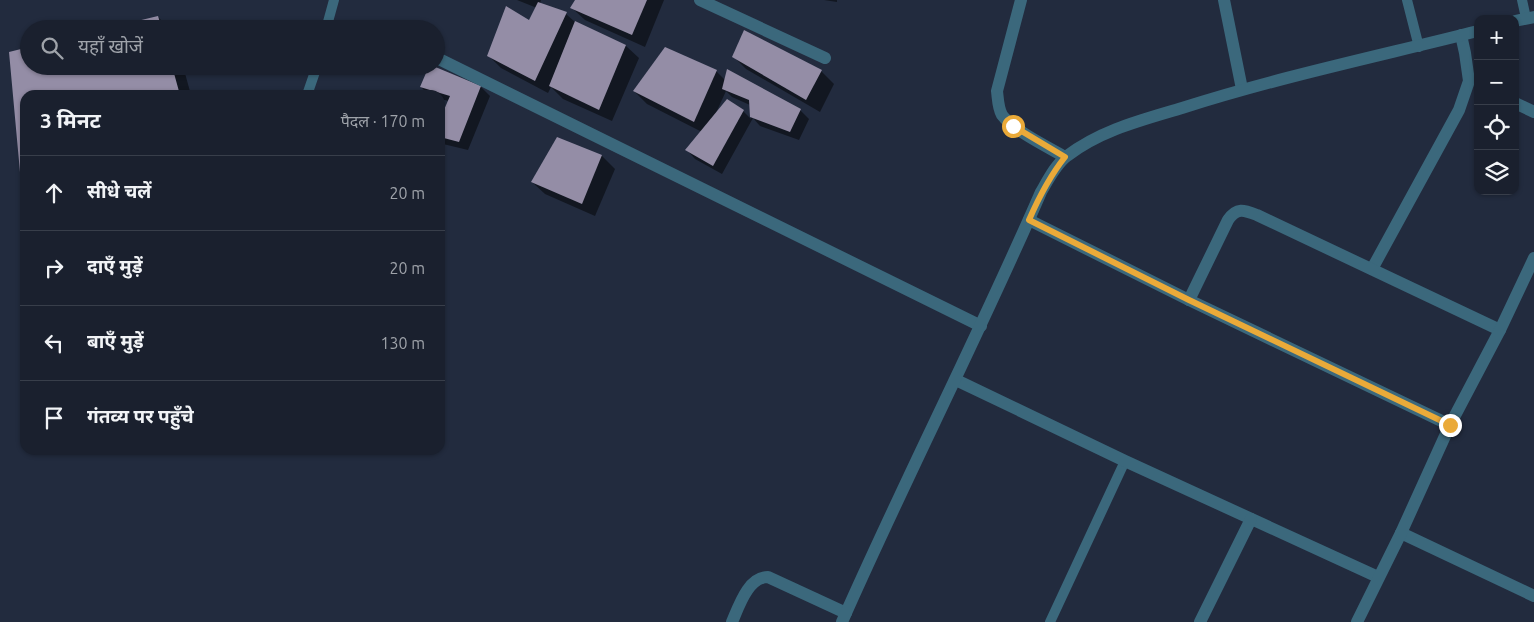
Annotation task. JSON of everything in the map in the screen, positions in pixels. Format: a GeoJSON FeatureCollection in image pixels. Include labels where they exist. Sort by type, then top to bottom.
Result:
{"type":"FeatureCollection","features":[{"type":"Feature","properties":{"kind":"street"},"geometry":{"type":"LineString","coordinates":[[700,0],[826,58]]}},
{"type":"Feature","properties":{"kind":"street"},"geometry":{"type":"LineString","coordinates":[[1021,0],[998,91],[998,104],[1002,114],[1013,126],[1065,157]]}},
{"type":"Feature","properties":{"kind":"street"},"geometry":{"type":"LineString","coordinates":[[1224,0],[1242,89]]}},
{"type":"Feature","properties":{"kind":"street"},"geometry":{"type":"LineString","coordinates":[[732,622],[750,585],[762,577],[768,577],[844,618],[879,539],[981,326],[1044,186],[1065,157],[1104,133],[1242,89],[1474,32]]}},
{"type":"Feature","properties":{"kind":"street"},"geometry":{"type":"LineString","coordinates":[[1372,269],[1473,83],[1461,35]]}},
{"type":"Feature","properties":{"kind":"street"},"geometry":{"type":"LineString","coordinates":[[445,62],[981,326]]}},
{"type":"Feature","properties":{"kind":"street"},"geometry":{"type":"LineString","coordinates":[[1519,105],[1534,112]]}},
{"type":"Feature","properties":{"kind":"street"},"geometry":{"type":"LineString","coordinates":[[1189,300],[1228,220],[1233,213],[1240,210],[1258,215],[1500,330]]}},
{"type":"Feature","properties":{"kind":"street"},"geometry":{"type":"LineString","coordinates":[[1029,220],[1189,300],[1450,425]]}},
{"type":"Feature","properties":{"kind":"street"},"geometry":{"type":"LineString","coordinates":[[1357,622],[1401,533],[1450,425],[1530,278],[1534,258]]}},
{"type":"Feature","properties":{"kind":"street"},"geometry":{"type":"LineString","coordinates":[[956,380],[1125,461],[1378,577]]}},
{"type":"Feature","properties":{"kind":"street"},"geometry":{"type":"LineString","coordinates":[[1200,622],[1250,519]]}},
{"type":"Feature","properties":{"kind":"street"},"geometry":{"type":"LineString","coordinates":[[1401,533],[1534,596]]}},
{"type":"Feature","properties":{"kind":"lane"},"geometry":{"type":"LineString","coordinates":[[328,20],[334,0]]}},
{"type":"Feature","properties":{"kind":"lane"},"geometry":{"type":"LineString","coordinates":[[1407,0],[1419,47]]}},
{"type":"Feature","properties":{"kind":"lane"},"geometry":{"type":"LineString","coordinates":[[1522,0],[1525,19]]}},
{"type":"Feature","properties":{"kind":"lane"},"geometry":{"type":"LineString","coordinates":[[309,90],[314,75]]}},
{"type":"Feature","properties":{"kind":"lane"},"geometry":{"type":"LineString","coordinates":[[1050,622],[1125,461]]}},
{"type":"Feature","properties":{"kind":"building"},"geometry":{"type":"Polygon","coordinates":[[[575,0],[647,0],[632,35],[570,8],[575,0]]]}},
{"type":"Feature","properties":{"kind":"building"},"geometry":{"type":"Polygon","coordinates":[[[538,2],[567,12],[535,81],[487,56],[506,6],[529,20],[538,2]]]}},
{"type":"Feature","properties":{"kind":"building"},"geometry":{"type":"Polygon","coordinates":[[[158,16],[159,20],[141,20],[158,16]]]}},
{"type":"Feature","properties":{"kind":"building"},"geometry":{"type":"Polygon","coordinates":[[[575,21],[626,45],[599,110],[549,86],[575,21]]]}},
{"type":"Feature","properties":{"kind":"building"},"geometry":{"type":"Polygon","coordinates":[[[744,30],[822,70],[806,100],[732,57],[744,30]]]}},
{"type":"Feature","properties":{"kind":"building"},"geometry":{"type":"Polygon","coordinates":[[[665,47],[717,70],[694,122],[633,91],[665,47]]]}},
{"type":"Feature","properties":{"kind":"building"},"geometry":{"type":"Polygon","coordinates":[[[20,49],[20,75],[174,75],[179,90],[20,90],[20,172],[9,52],[20,49]]]}},
{"type":"Feature","properties":{"kind":"building"},"geometry":{"type":"Polygon","coordinates":[[[727,69],[801,109],[790,132],[750,117],[749,100],[722,89],[727,69]]]}},
{"type":"Feature","properties":{"kind":"building"},"geometry":{"type":"Polygon","coordinates":[[[445,71],[481,86],[459,142],[445,138],[445,108],[450,96],[445,94],[445,90],[430,90],[420,87],[425,75],[445,75],[445,71]]]}},
{"type":"Feature","properties":{"kind":"building"},"geometry":{"type":"Polygon","coordinates":[[[727,99],[744,110],[713,166],[685,150],[727,99]]]}},
{"type":"Feature","properties":{"kind":"building"},"geometry":{"type":"Polygon","coordinates":[[[557,137],[602,155],[582,204],[531,182],[557,137]]]}},
{"type":"Feature","properties":{"kind":"route"},"geometry":{"type":"LineString","coordinates":[[1013,126],[1065,157],[1051,174],[1029,220],[1189,300],[1450,425]]}}]}
